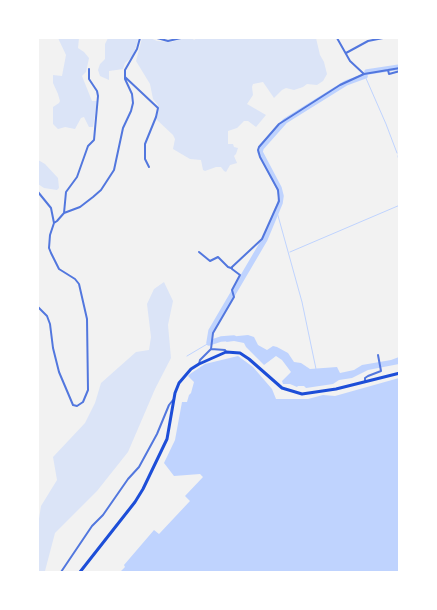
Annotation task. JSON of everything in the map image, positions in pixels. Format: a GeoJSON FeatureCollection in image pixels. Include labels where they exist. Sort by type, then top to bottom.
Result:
{"type":"FeatureCollection","features":[{"type":"Feature","properties":{"kind":"highway"},"geometry":{"type":"LineString","coordinates":[[80,572],[144,489],[167,439],[177,388],[182,378],[199,364],[226,352],[244,355],[278,385],[295,393],[317,393],[400,373]]}},
{"type":"Feature","properties":{"kind":"street"},"geometry":{"type":"LineString","coordinates":[[54,223],[64,213],[80,207],[101,190],[114,170],[123,128],[132,111],[133,103],[132,94],[125,79],[126,68],[138,49],[140,38]]}},
{"type":"Feature","properties":{"kind":"street"},"geometry":{"type":"LineString","coordinates":[[158,38],[168,41],[181,38]]}},
{"type":"Feature","properties":{"kind":"street"},"geometry":{"type":"LineString","coordinates":[[337,38],[350,61],[364,74]]}},
{"type":"Feature","properties":{"kind":"street"},"geometry":{"type":"LineString","coordinates":[[346,53],[368,41],[383,38]]}},
{"type":"Feature","properties":{"kind":"street"},"geometry":{"type":"LineString","coordinates":[[64,213],[66,192],[77,177],[88,146],[94,140],[94,123],[98,96],[89,79],[89,69]]}},
{"type":"Feature","properties":{"kind":"street"},"geometry":{"type":"LineString","coordinates":[[231,268],[262,239],[279,201],[278,190],[258,150],[278,124],[340,85],[364,74],[400,70]]}},
{"type":"Feature","properties":{"kind":"street"},"geometry":{"type":"LineString","coordinates":[[125,77],[158,108],[145,144],[145,159],[149,167]]}},
{"type":"Feature","properties":{"kind":"street"},"geometry":{"type":"LineString","coordinates":[[38,192],[51,208],[54,223],[50,235],[49,248],[59,269],[75,279],[79,284],[87,319],[88,390],[83,402],[77,406],[73,405],[59,372],[47,316],[38,307]]}},
{"type":"Feature","properties":{"kind":"street"},"geometry":{"type":"LineString","coordinates":[[199,252],[210,261],[218,257],[228,268],[231,268],[240,275],[232,290],[234,297],[212,336],[211,347],[199,364]]}},
{"type":"Feature","properties":{"kind":"street"},"geometry":{"type":"LineString","coordinates":[[211,347],[225,350],[226,352]]}},
{"type":"Feature","properties":{"kind":"street"},"geometry":{"type":"LineString","coordinates":[[365,382],[365,378],[380,373],[378,355]]}},
{"type":"Feature","properties":{"kind":"street"},"geometry":{"type":"LineString","coordinates":[[61,572],[92,526],[103,515],[128,479],[139,467],[157,434],[169,405],[174,399]]}},
{"type":"Feature","properties":{"kind":"shaded area"},"geometry":{"type":"Polygon","coordinates":[[[58,38],[79,38],[78,48],[89,58],[86,72],[82,76],[92,101],[97,101],[93,127],[89,127],[84,117],[81,118],[75,129],[65,127],[58,129],[53,124],[53,107],[60,101],[53,83],[53,75],[62,76],[66,55],[58,38]]]}},
{"type":"Feature","properties":{"kind":"shaded area"},"geometry":{"type":"Polygon","coordinates":[[[108,38],[139,38],[133,56],[125,63],[123,69],[109,71],[109,80],[100,76],[98,70],[100,64],[105,59],[105,44],[108,38]]]}},
{"type":"Feature","properties":{"kind":"shaded area"},"geometry":{"type":"Polygon","coordinates":[[[142,38],[171,42],[185,38],[192,38],[194,40],[197,38],[316,38],[327,74],[323,81],[317,85],[307,84],[294,90],[286,88],[274,98],[263,82],[253,84],[253,95],[247,104],[266,115],[256,127],[248,121],[244,121],[237,128],[228,131],[228,144],[233,144],[234,147],[238,148],[234,156],[237,163],[230,165],[226,172],[221,167],[205,171],[203,170],[201,160],[190,159],[173,149],[175,139],[173,135],[156,119],[158,105],[153,99],[150,84],[136,61],[142,38]]]}},
{"type":"Feature","properties":{"kind":"shaded area"},"geometry":{"type":"Polygon","coordinates":[[[38,160],[45,164],[58,178],[59,188],[57,190],[44,188],[38,184],[38,160]]]}},
{"type":"Feature","properties":{"kind":"shaded area"},"geometry":{"type":"Polygon","coordinates":[[[164,282],[173,301],[168,325],[171,358],[155,389],[128,452],[97,491],[55,533],[45,571],[38,572],[38,525],[41,506],[57,480],[53,457],[85,423],[95,403],[101,383],[136,352],[149,350],[151,337],[147,304],[154,289],[164,282]]]}},
{"type":"Feature","properties":{"kind":"water"},"geometry":{"type":"Polygon","coordinates":[[[248,335],[254,337],[258,345],[267,350],[273,346],[277,347],[288,353],[294,362],[301,363],[310,369],[337,367],[340,373],[354,370],[362,365],[399,357],[399,364],[368,370],[333,384],[306,388],[304,386],[297,387],[283,384],[282,381],[291,372],[282,360],[276,356],[264,365],[244,343],[226,342],[228,337],[248,335]]]}},
{"type":"Feature","properties":{"kind":"water"},"geometry":{"type":"Polygon","coordinates":[[[238,356],[253,367],[272,389],[276,399],[308,399],[323,395],[335,396],[399,378],[399,572],[120,572],[154,530],[159,534],[190,501],[185,496],[203,477],[200,474],[174,476],[164,463],[175,440],[182,402],[187,402],[191,393],[194,382],[188,376],[205,364],[238,356]]]}},
{"type":"Feature","properties":{"kind":"waterway"},"geometry":{"type":"LineString","coordinates":[[367,72],[400,67]]}},
{"type":"Feature","properties":{"kind":"waterway"},"geometry":{"type":"LineString","coordinates":[[365,76],[397,153]]}},
{"type":"Feature","properties":{"kind":"waterway"},"geometry":{"type":"LineString","coordinates":[[234,338],[221,339],[209,343],[211,331],[265,239],[280,203],[281,196],[279,188],[260,152],[261,148],[285,121],[346,83],[365,76]]}},
{"type":"Feature","properties":{"kind":"waterway"},"geometry":{"type":"LineString","coordinates":[[398,156],[400,165]]}},
{"type":"Feature","properties":{"kind":"waterway"},"geometry":{"type":"LineString","coordinates":[[290,252],[400,205]]}},
{"type":"Feature","properties":{"kind":"waterway"},"geometry":{"type":"LineString","coordinates":[[277,212],[302,302],[316,369]]}},
{"type":"Feature","properties":{"kind":"waterway"},"geometry":{"type":"LineString","coordinates":[[187,356],[209,343]]}}]}
